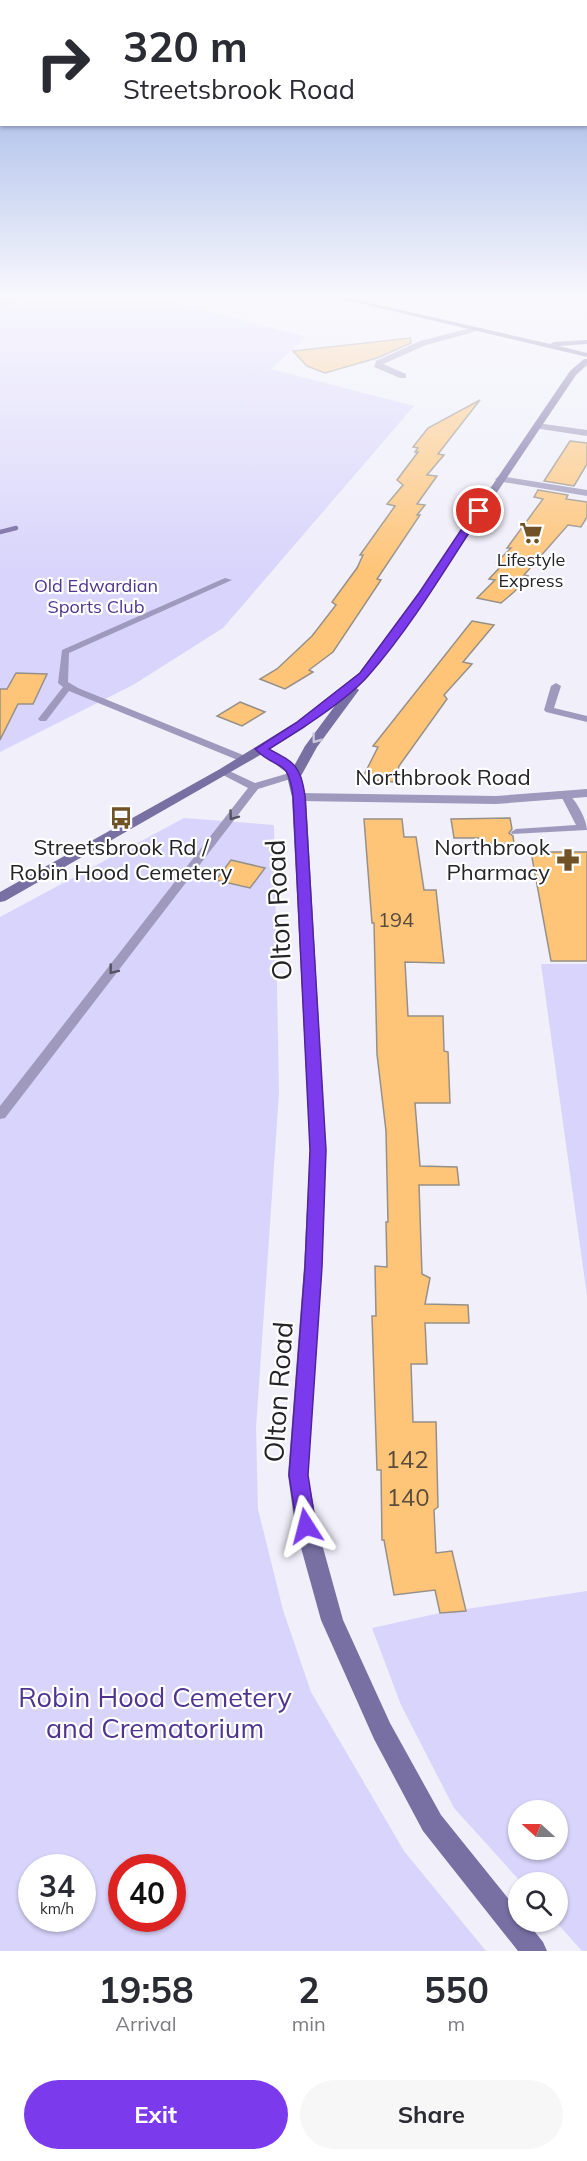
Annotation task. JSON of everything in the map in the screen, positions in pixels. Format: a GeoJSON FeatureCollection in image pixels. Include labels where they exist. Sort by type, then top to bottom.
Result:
{"type":"FeatureCollection","features":[{"type":"Feature","properties":{"kind":"street"},"geometry":{"type":"LineString","coordinates":[[261,749],[288,764],[296,774],[311,746],[423,595],[563,388]]}},
{"type":"Feature","properties":{"kind":"street"},"geometry":{"type":"LineString","coordinates":[[537,426],[587,433]]}},
{"type":"Feature","properties":{"kind":"street"},"geometry":{"type":"LineString","coordinates":[[500,479],[587,493]]}},
{"type":"Feature","properties":{"kind":"street"},"geometry":{"type":"LineString","coordinates":[[0,898],[225,772],[300,725],[363,675]]}},
{"type":"Feature","properties":{"kind":"street","name":"Olton Road"},"geometry":{"type":"LineString","coordinates":[[296,774],[318,1150],[314,1267],[298,1475],[306,1526],[332,1620],[382,1731],[432,1823],[534,1951]]}},
{"type":"Feature","properties":{"kind":"street","name":"Northbrook Road"},"geometry":{"type":"LineString","coordinates":[[299,796],[496,800],[587,794]]}},
{"type":"Feature","properties":{"kind":"lane"},"geometry":{"type":"LineString","coordinates":[[228,580],[65,652],[63,683],[244,759]]}},
{"type":"Feature","properties":{"kind":"lane"},"geometry":{"type":"LineString","coordinates":[[43,719],[68,686]]}},
{"type":"Feature","properties":{"kind":"lane"},"geometry":{"type":"LineString","coordinates":[[556,686],[549,710],[553,713],[587,719]]}},
{"type":"Feature","properties":{"kind":"lane"},"geometry":{"type":"LineString","coordinates":[[225,772],[254,787]]}},
{"type":"Feature","properties":{"kind":"lane"},"geometry":{"type":"LineString","coordinates":[[0,1115],[254,787],[296,774]]}},
{"type":"Feature","properties":{"kind":"lane"},"geometry":{"type":"LineString","coordinates":[[516,832],[584,826],[566,796]]}},
{"type":"Feature","properties":{"kind":"green space","name":"Old Edwardian Sports Club"},"geometry":{"type":"Polygon","coordinates":[[[0,388],[345,388],[414,406],[223,628],[133,685],[0,752],[0,388]]]}},
{"type":"Feature","properties":{"kind":"green space","name":"Robin Hood Cemetery and Crematorium"},"geometry":{"type":"Polygon","coordinates":[[[184,818],[274,825],[279,1093],[256,1428],[258,1509],[283,1610],[311,1692],[404,1851],[486,1951],[0,1951],[0,917],[184,818]]]}},
{"type":"Feature","properties":{"kind":"green space"},"geometry":{"type":"Polygon","coordinates":[[[541,964],[587,964],[587,1296],[541,964]]]}},
{"type":"Feature","properties":{"kind":"green space"},"geometry":{"type":"Polygon","coordinates":[[[587,1591],[587,1951],[582,1951],[565,1932],[568,1932],[568,1872],[512,1872],[454,1808],[401,1705],[372,1628],[440,1613],[587,1591]]]}},
{"type":"Feature","properties":{"kind":"building"},"geometry":{"type":"Polygon","coordinates":[[[480,400],[438,454],[444,455],[427,475],[437,476],[417,504],[425,505],[417,515],[420,515],[377,579],[381,580],[333,652],[309,670],[313,672],[285,689],[260,679],[277,669],[312,636],[336,605],[332,602],[357,568],[363,555],[360,555],[395,506],[387,504],[403,485],[397,480],[418,452],[415,452],[418,448],[413,447],[428,428],[480,400]]]}},
{"type":"Feature","properties":{"kind":"building"},"geometry":{"type":"Polygon","coordinates":[[[570,441],[587,443],[587,464],[574,486],[544,481],[570,441]]]}},
{"type":"Feature","properties":{"kind":"building"},"geometry":{"type":"Polygon","coordinates":[[[538,490],[568,495],[566,499],[587,502],[587,517],[581,527],[568,525],[524,575],[528,576],[501,603],[477,598],[495,580],[489,579],[504,563],[497,562],[511,548],[507,548],[543,499],[534,497],[538,490]]]}},
{"type":"Feature","properties":{"kind":"building"},"geometry":{"type":"Polygon","coordinates":[[[472,621],[494,625],[463,662],[472,664],[444,695],[447,699],[399,766],[394,782],[362,779],[378,747],[373,746],[472,621]]]}},
{"type":"Feature","properties":{"kind":"building"},"geometry":{"type":"Polygon","coordinates":[[[16,673],[47,674],[33,704],[18,704],[0,740],[0,689],[7,689],[16,673]]]}},
{"type":"Feature","properties":{"kind":"building"},"geometry":{"type":"Polygon","coordinates":[[[240,702],[265,712],[242,726],[217,716],[240,702]]]}},
{"type":"Feature","properties":{"kind":"building"},"geometry":{"type":"Polygon","coordinates":[[[510,818],[512,829],[509,833],[513,836],[514,844],[483,844],[482,838],[454,838],[451,819],[510,818]]]}},
{"type":"Feature","properties":{"kind":"building"},"geometry":{"type":"Polygon","coordinates":[[[364,819],[402,819],[404,837],[416,837],[424,890],[436,890],[444,963],[405,962],[408,1016],[443,1016],[444,1051],[448,1052],[450,1103],[415,1103],[420,1166],[457,1167],[459,1185],[419,1185],[422,1274],[430,1278],[425,1304],[468,1305],[469,1323],[425,1323],[427,1364],[411,1364],[413,1422],[436,1422],[438,1507],[434,1510],[436,1553],[452,1551],[466,1611],[440,1613],[435,1590],[394,1595],[384,1540],[382,1540],[381,1470],[377,1470],[372,1316],[376,1316],[375,1266],[387,1267],[386,1131],[377,1054],[374,923],[372,923],[364,819]]]}},
{"type":"Feature","properties":{"kind":"building"},"geometry":{"type":"Polygon","coordinates":[[[531,852],[587,852],[587,961],[551,961],[531,852]]]}},
{"type":"Feature","properties":{"kind":"building"},"geometry":{"type":"Polygon","coordinates":[[[231,860],[265,868],[250,888],[216,880],[231,860]]]}},
{"type":"Feature","properties":{"kind":"waterway"},"geometry":{"type":"LineString","coordinates":[[0,532],[16,528]]}},
{"type":"Feature","properties":{"kind":"place","name":"Lifestyle Express"},"geometry":{"type":"Point","coordinates":[531,533]}},
{"type":"Feature","properties":{"kind":"place","name":"Streetsbrook Rd / Robin Hood Cemetery"},"geometry":{"type":"Point","coordinates":[121,818]}},
{"type":"Feature","properties":{"kind":"place","name":"Northbrook Pharmacy"},"geometry":{"type":"Point","coordinates":[568,860]}},
{"type":"Feature","properties":{"kind":"route"},"geometry":{"type":"LineString","coordinates":[[306,1526],[298,1475],[314,1267],[318,1150],[299,796],[296,774],[288,764],[261,749],[300,725],[363,675],[423,595],[479,511]]}}]}
